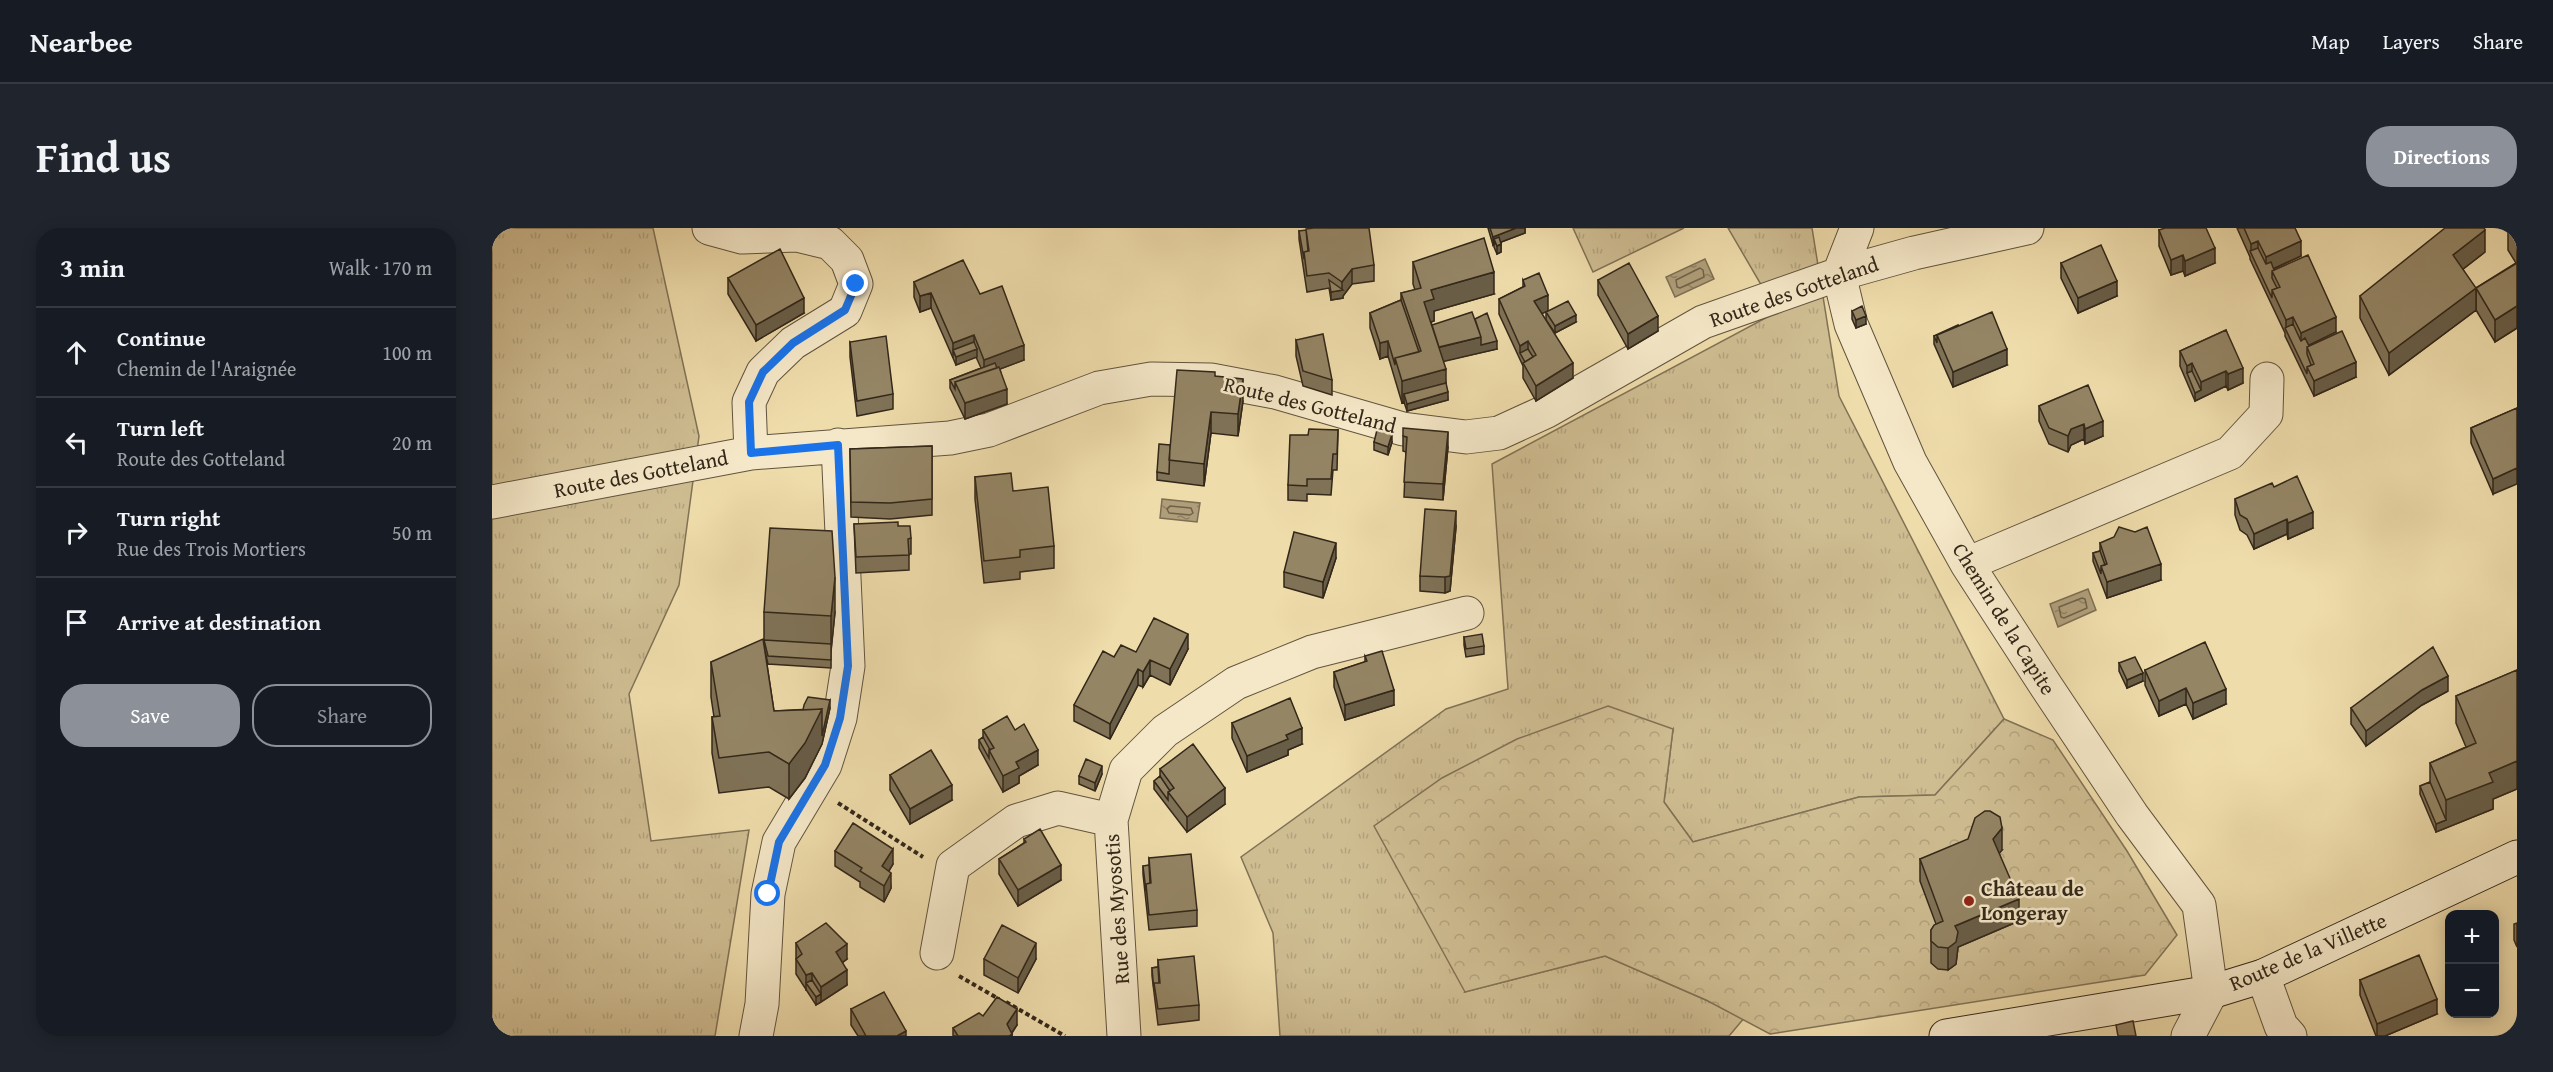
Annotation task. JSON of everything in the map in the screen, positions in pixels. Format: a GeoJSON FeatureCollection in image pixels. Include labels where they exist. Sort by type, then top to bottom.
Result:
{"type":"FeatureCollection","features":[{"type":"Feature","properties":{"kind":"street"},"geometry":{"type":"LineString","coordinates":[[709,228],[742,237],[797,235],[830,243],[847,260],[856,284],[845,310],[793,343],[763,372],[749,402],[751,453]]}},
{"type":"Feature","properties":{"kind":"street"},"geometry":{"type":"LineString","coordinates":[[1839,274],[1857,228]]}},
{"type":"Feature","properties":{"kind":"street","name":"Route des Gotteland"},"geometry":{"type":"LineString","coordinates":[[492,502],[751,453],[960,436],[989,430],[1099,388],[1151,379],[1211,380],[1264,390],[1403,429],[1466,437],[1499,434],[1547,411],[1703,322],[1839,274],[1914,253],[2027,228]]}},
{"type":"Feature","properties":{"kind":"street","name":"Chemin de la Capite"},"geometry":{"type":"LineString","coordinates":[[1839,274],[1851,324],[1910,462],[1967,564],[2132,815],[2199,905],[2211,992]]}},
{"type":"Feature","properties":{"kind":"street"},"geometry":{"type":"LineString","coordinates":[[1967,564],[2230,453],[2266,414],[2267,379]]}},
{"type":"Feature","properties":{"kind":"street"},"geometry":{"type":"LineString","coordinates":[[756,1036],[762,1004],[768,894],[779,842],[825,765],[840,718],[848,666],[838,445]]}},
{"type":"Feature","properties":{"kind":"street","name":"Rue des Myosotis"},"geometry":{"type":"LineString","coordinates":[[1124,1036],[1111,820],[1126,770],[1165,731],[1236,682],[1312,652],[1467,613]]}},
{"type":"Feature","properties":{"kind":"street"},"geometry":{"type":"LineString","coordinates":[[937,953],[953,866],[1016,821],[1058,808],[1111,820]]}},
{"type":"Feature","properties":{"kind":"street","name":"Route de la Villette"},"geometry":{"type":"LineString","coordinates":[[1946,1036],[2211,992],[2263,975],[2517,857]]}},
{"type":"Feature","properties":{"kind":"street"},"geometry":{"type":"LineString","coordinates":[[2263,975],[2281,1026],[2290,1036]]}},
{"type":"Feature","properties":{"kind":"street"},"geometry":{"type":"LineString","coordinates":[[2188,1036],[2211,992]]}},
{"type":"Feature","properties":{"kind":"path"},"geometry":{"type":"LineString","coordinates":[[812,787],[951,875]]}},
{"type":"Feature","properties":{"kind":"path"},"geometry":{"type":"LineString","coordinates":[[937,953],[955,974],[1065,1036]]}},
{"type":"Feature","properties":{"kind":"green space"},"geometry":{"type":"Polygon","coordinates":[[[492,228],[653,228],[699,436],[679,585],[629,694],[651,841],[749,830],[715,1036],[492,1036],[492,228]]]}},
{"type":"Feature","properties":{"kind":"green space"},"geometry":{"type":"Polygon","coordinates":[[[1573,228],[1684,228],[1593,272],[1573,228]]]}},
{"type":"Feature","properties":{"kind":"green space"},"geometry":{"type":"Polygon","coordinates":[[[1728,228],[1812,228],[1839,396],[2004,719],[1935,795],[1859,797],[1693,842],[1664,802],[1673,729],[1465,992],[1605,956],[1745,1017],[1729,1036],[1280,1036],[1273,933],[1241,857],[1446,709],[1508,689],[1492,464],[1777,312],[1728,228]]]}},
{"type":"Feature","properties":{"kind":"green space"},"geometry":{"type":"Polygon","coordinates":[[[1608,706],[1673,729],[1664,802],[1693,842],[1859,797],[1935,795],[2004,719],[2053,740],[2127,851],[2177,935],[2145,975],[1770,1034],[1706,1000],[1605,956],[1465,992],[1374,826],[1442,778],[1517,739],[1608,706]]]}},
{"type":"Feature","properties":{"kind":"water"},"geometry":{"type":"Polygon","coordinates":[[[1705,259],[1714,279],[1675,297],[1666,277],[1705,259]]]}},
{"type":"Feature","properties":{"kind":"water"},"geometry":{"type":"Polygon","coordinates":[[[1162,499],[1200,503],[1197,522],[1160,518],[1162,499]]]}},
{"type":"Feature","properties":{"kind":"water"},"geometry":{"type":"Polygon","coordinates":[[[2088,589],[2096,610],[2058,627],[2050,604],[2088,589]]]}},
{"type":"Feature","properties":{"kind":"building"},"geometry":{"type":"Polygon","coordinates":[[[1369,228],[1374,265],[1352,269],[1342,282],[1329,273],[1307,276],[1304,252],[1309,251],[1306,229],[1369,228]]]}},
{"type":"Feature","properties":{"kind":"building"},"geometry":{"type":"Polygon","coordinates":[[[1490,228],[1516,228],[1493,237],[1490,228]]]}},
{"type":"Feature","properties":{"kind":"building"},"geometry":{"type":"Polygon","coordinates":[[[2206,228],[2215,248],[2185,261],[2183,255],[2171,260],[2159,230],[2206,228]]]}},
{"type":"Feature","properties":{"kind":"building"},"geometry":{"type":"Polygon","coordinates":[[[2244,228],[2295,228],[2301,241],[2266,257],[2258,241],[2251,244],[2244,228]]]}},
{"type":"Feature","properties":{"kind":"building"},"geometry":{"type":"Polygon","coordinates":[[[2445,228],[2484,228],[2485,230],[2453,255],[2476,288],[2389,353],[2360,296],[2445,228]]]}},
{"type":"Feature","properties":{"kind":"building"},"geometry":{"type":"Polygon","coordinates":[[[2508,228],[2517,228],[2517,242],[2508,228]]]}},
{"type":"Feature","properties":{"kind":"building"},"geometry":{"type":"Polygon","coordinates":[[[1306,230],[1308,251],[1304,252],[1304,259],[1299,231],[1306,230]]]}},
{"type":"Feature","properties":{"kind":"building"},"geometry":{"type":"Polygon","coordinates":[[[1499,237],[1501,244],[1497,246],[1494,239],[1499,237]]]}},
{"type":"Feature","properties":{"kind":"building"},"geometry":{"type":"Polygon","coordinates":[[[1484,238],[1494,272],[1431,290],[1434,299],[1424,302],[1446,369],[1402,381],[1395,358],[1421,351],[1401,293],[1421,288],[1413,262],[1484,238]]]}},
{"type":"Feature","properties":{"kind":"building"},"geometry":{"type":"Polygon","coordinates":[[[2101,245],[2117,281],[2078,298],[2061,263],[2101,245]]]}},
{"type":"Feature","properties":{"kind":"building"},"geometry":{"type":"Polygon","coordinates":[[[2258,248],[2266,264],[2271,262],[2274,270],[2272,278],[2277,288],[2272,290],[2272,298],[2250,251],[2258,248]]]}},
{"type":"Feature","properties":{"kind":"building"},"geometry":{"type":"Polygon","coordinates":[[[780,249],[804,298],[756,325],[728,278],[780,249]]]}},
{"type":"Feature","properties":{"kind":"building"},"geometry":{"type":"Polygon","coordinates":[[[2308,255],[2336,317],[2301,333],[2293,317],[2286,320],[2272,290],[2280,287],[2272,271],[2308,255]]]}},
{"type":"Feature","properties":{"kind":"building"},"geometry":{"type":"Polygon","coordinates":[[[963,260],[980,294],[1002,286],[1024,345],[984,360],[974,335],[953,343],[931,293],[920,296],[914,282],[963,260]]]}},
{"type":"Feature","properties":{"kind":"building"},"geometry":{"type":"Polygon","coordinates":[[[1629,263],[1658,316],[1628,334],[1598,280],[1629,263]]]}},
{"type":"Feature","properties":{"kind":"building"},"geometry":{"type":"Polygon","coordinates":[[[2517,263],[2517,306],[2495,320],[2476,288],[2517,263]]]}},
{"type":"Feature","properties":{"kind":"building"},"geometry":{"type":"Polygon","coordinates":[[[1539,273],[1548,295],[1534,301],[1573,363],[1536,386],[1523,363],[1536,355],[1528,341],[1520,346],[1499,299],[1525,286],[1523,280],[1539,273]]]}},
{"type":"Feature","properties":{"kind":"building"},"geometry":{"type":"Polygon","coordinates":[[[1329,280],[1343,290],[1331,292],[1329,280]]]}},
{"type":"Feature","properties":{"kind":"building"},"geometry":{"type":"Polygon","coordinates":[[[1401,300],[1419,352],[1395,358],[1395,365],[1388,341],[1380,343],[1370,313],[1401,300]]]}},
{"type":"Feature","properties":{"kind":"building"},"geometry":{"type":"Polygon","coordinates":[[[1568,301],[1576,315],[1555,326],[1546,312],[1568,301]]]}},
{"type":"Feature","properties":{"kind":"building"},"geometry":{"type":"Polygon","coordinates":[[[1862,306],[1866,316],[1856,320],[1852,311],[1862,306]]]}},
{"type":"Feature","properties":{"kind":"building"},"geometry":{"type":"Polygon","coordinates":[[[1472,312],[1481,337],[1439,347],[1432,325],[1472,312]]]}},
{"type":"Feature","properties":{"kind":"building"},"geometry":{"type":"Polygon","coordinates":[[[1992,312],[2007,349],[1953,372],[1937,335],[1992,312]]]}},
{"type":"Feature","properties":{"kind":"building"},"geometry":{"type":"Polygon","coordinates":[[[1487,313],[1497,341],[1481,345],[1475,319],[1487,313]]]}},
{"type":"Feature","properties":{"kind":"building"},"geometry":{"type":"Polygon","coordinates":[[[2293,324],[2301,341],[2305,338],[2309,346],[2307,354],[2311,365],[2307,367],[2307,374],[2285,328],[2293,324]]]}},
{"type":"Feature","properties":{"kind":"building"},"geometry":{"type":"Polygon","coordinates":[[[1958,325],[1937,335],[1937,343],[1934,336],[1958,325]]]}},
{"type":"Feature","properties":{"kind":"building"},"geometry":{"type":"Polygon","coordinates":[[[2226,330],[2243,368],[2228,374],[2226,371],[2201,382],[2192,363],[2187,366],[2180,351],[2226,330]]]}},
{"type":"Feature","properties":{"kind":"building"},"geometry":{"type":"Polygon","coordinates":[[[2342,331],[2356,362],[2314,381],[2307,367],[2314,364],[2307,347],[2342,331]]]}},
{"type":"Feature","properties":{"kind":"building"},"geometry":{"type":"Polygon","coordinates":[[[1323,334],[1332,380],[1303,371],[1296,340],[1323,334]]]}},
{"type":"Feature","properties":{"kind":"building"},"geometry":{"type":"Polygon","coordinates":[[[886,336],[893,394],[857,401],[850,342],[886,336]]]}},
{"type":"Feature","properties":{"kind":"building"},"geometry":{"type":"Polygon","coordinates":[[[974,342],[977,349],[956,357],[953,350],[974,342]]]}},
{"type":"Feature","properties":{"kind":"building"},"geometry":{"type":"Polygon","coordinates":[[[1528,349],[1533,357],[1525,362],[1520,353],[1528,349]]]}},
{"type":"Feature","properties":{"kind":"building"},"geometry":{"type":"Polygon","coordinates":[[[995,363],[997,368],[955,382],[955,389],[950,380],[995,363]]]}},
{"type":"Feature","properties":{"kind":"building"},"geometry":{"type":"Polygon","coordinates":[[[999,367],[1007,389],[965,403],[955,382],[999,367]]]}},
{"type":"Feature","properties":{"kind":"building"},"geometry":{"type":"Polygon","coordinates":[[[1177,370],[1215,372],[1215,376],[1243,379],[1238,414],[1211,412],[1204,464],[1169,460],[1177,370]]]}},
{"type":"Feature","properties":{"kind":"building"},"geometry":{"type":"Polygon","coordinates":[[[2192,371],[2201,390],[2195,393],[2187,373],[2192,371]]]}},
{"type":"Feature","properties":{"kind":"building"},"geometry":{"type":"Polygon","coordinates":[[[1446,383],[1448,392],[1407,404],[1404,394],[1446,383]]]}},
{"type":"Feature","properties":{"kind":"building"},"geometry":{"type":"Polygon","coordinates":[[[2088,385],[2103,421],[2085,429],[2084,424],[2071,429],[2068,436],[2049,428],[2039,406],[2088,385]]]}},
{"type":"Feature","properties":{"kind":"building"},"geometry":{"type":"Polygon","coordinates":[[[2517,408],[2517,468],[2493,479],[2471,428],[2517,408]]]}},
{"type":"Feature","properties":{"kind":"building"},"geometry":{"type":"Polygon","coordinates":[[[1403,428],[1448,432],[1443,484],[1404,482],[1407,437],[1403,436],[1403,428]]]}},
{"type":"Feature","properties":{"kind":"building"},"geometry":{"type":"Polygon","coordinates":[[[1309,429],[1338,430],[1337,454],[1333,454],[1331,479],[1307,479],[1307,486],[1288,485],[1290,435],[1308,435],[1309,429]]]}},
{"type":"Feature","properties":{"kind":"building"},"geometry":{"type":"Polygon","coordinates":[[[1377,430],[1392,434],[1388,447],[1374,442],[1377,430]]]}},
{"type":"Feature","properties":{"kind":"building"},"geometry":{"type":"Polygon","coordinates":[[[1159,444],[1170,445],[1169,474],[1157,472],[1159,444]]]}},
{"type":"Feature","properties":{"kind":"building"},"geometry":{"type":"Polygon","coordinates":[[[932,446],[932,499],[890,503],[851,502],[850,449],[932,446]]]}},
{"type":"Feature","properties":{"kind":"building"},"geometry":{"type":"Polygon","coordinates":[[[1011,473],[1013,491],[1048,487],[1054,546],[1020,550],[1020,557],[984,561],[975,477],[1011,473]]]}},
{"type":"Feature","properties":{"kind":"building"},"geometry":{"type":"Polygon","coordinates":[[[2297,476],[2313,512],[2288,523],[2287,519],[2254,534],[2247,519],[2240,515],[2235,499],[2272,483],[2274,487],[2297,476]]]}},
{"type":"Feature","properties":{"kind":"building"},"geometry":{"type":"Polygon","coordinates":[[[1425,509],[1456,511],[1450,576],[1420,576],[1425,509]]]}},
{"type":"Feature","properties":{"kind":"building"},"geometry":{"type":"Polygon","coordinates":[[[898,522],[898,526],[910,526],[909,555],[856,557],[854,524],[898,522]]]}},
{"type":"Feature","properties":{"kind":"building"},"geometry":{"type":"Polygon","coordinates":[[[2119,527],[2135,532],[2147,527],[2161,564],[2107,582],[2101,566],[2107,564],[2100,543],[2114,537],[2119,527]]]}},
{"type":"Feature","properties":{"kind":"building"},"geometry":{"type":"Polygon","coordinates":[[[770,528],[832,531],[835,577],[831,616],[764,612],[770,528]]]}},
{"type":"Feature","properties":{"kind":"building"},"geometry":{"type":"Polygon","coordinates":[[[1294,532],[1336,543],[1323,582],[1284,572],[1294,532]]]}},
{"type":"Feature","properties":{"kind":"building"},"geometry":{"type":"Polygon","coordinates":[[[2100,551],[2105,565],[2101,566],[2101,574],[2093,553],[2100,551]]]}},
{"type":"Feature","properties":{"kind":"building"},"geometry":{"type":"Polygon","coordinates":[[[1154,618],[1188,634],[1170,669],[1150,660],[1143,672],[1138,669],[1110,724],[1074,705],[1103,651],[1114,657],[1121,645],[1136,652],[1154,618]]]}},
{"type":"Feature","properties":{"kind":"building"},"geometry":{"type":"Polygon","coordinates":[[[1482,634],[1484,646],[1466,649],[1464,637],[1482,634]]]}},
{"type":"Feature","properties":{"kind":"building"},"geometry":{"type":"Polygon","coordinates":[[[763,639],[774,711],[822,709],[805,743],[789,764],[769,752],[719,758],[712,717],[720,716],[711,662],[763,639]]]}},
{"type":"Feature","properties":{"kind":"building"},"geometry":{"type":"Polygon","coordinates":[[[764,640],[831,644],[831,660],[768,656],[764,640]]]}},
{"type":"Feature","properties":{"kind":"building"},"geometry":{"type":"Polygon","coordinates":[[[2205,642],[2226,689],[2193,703],[2186,688],[2159,701],[2145,670],[2205,642]]]}},
{"type":"Feature","properties":{"kind":"building"},"geometry":{"type":"Polygon","coordinates":[[[2433,647],[2448,676],[2422,690],[2366,731],[2351,708],[2433,647]]]}},
{"type":"Feature","properties":{"kind":"building"},"geometry":{"type":"Polygon","coordinates":[[[1382,651],[1394,690],[1345,705],[1334,672],[1367,661],[1365,656],[1382,651]]]}},
{"type":"Feature","properties":{"kind":"building"},"geometry":{"type":"Polygon","coordinates":[[[2135,657],[2143,673],[2127,680],[2119,663],[2135,657]]]}},
{"type":"Feature","properties":{"kind":"building"},"geometry":{"type":"Polygon","coordinates":[[[2517,670],[2517,761],[2489,773],[2493,782],[2446,800],[2430,763],[2476,743],[2456,696],[2517,670]]]}},
{"type":"Feature","properties":{"kind":"building"},"geometry":{"type":"Polygon","coordinates":[[[808,697],[830,700],[822,736],[822,709],[803,710],[808,697]]]}},
{"type":"Feature","properties":{"kind":"building"},"geometry":{"type":"Polygon","coordinates":[[[1290,698],[1302,728],[1286,735],[1288,739],[1247,756],[1232,723],[1290,698]]]}},
{"type":"Feature","properties":{"kind":"building"},"geometry":{"type":"Polygon","coordinates":[[[1007,716],[1015,730],[1024,724],[1038,750],[1016,762],[1019,768],[1003,776],[989,750],[994,748],[983,730],[1007,716]]]}},
{"type":"Feature","properties":{"kind":"building"},"geometry":{"type":"Polygon","coordinates":[[[983,737],[990,750],[989,758],[979,740],[983,737]]]}},
{"type":"Feature","properties":{"kind":"building"},"geometry":{"type":"Polygon","coordinates":[[[1193,744],[1225,788],[1187,817],[1168,792],[1174,788],[1160,769],[1193,744]]]}},
{"type":"Feature","properties":{"kind":"building"},"geometry":{"type":"Polygon","coordinates":[[[931,750],[952,785],[910,809],[890,775],[931,750]]]}},
{"type":"Feature","properties":{"kind":"building"},"geometry":{"type":"Polygon","coordinates":[[[1086,759],[1102,766],[1095,783],[1079,776],[1086,759]]]}},
{"type":"Feature","properties":{"kind":"building"},"geometry":{"type":"Polygon","coordinates":[[[1160,776],[1170,791],[1168,800],[1154,781],[1160,776]]]}},
{"type":"Feature","properties":{"kind":"building"},"geometry":{"type":"Polygon","coordinates":[[[2430,782],[2446,820],[2436,824],[2420,786],[2430,782]]]}},
{"type":"Feature","properties":{"kind":"building","name":"Château de Longeray"},"geometry":{"type":"Polygon","coordinates":[[[1985,811],[1990,811],[2000,817],[2002,828],[1993,839],[2019,899],[1955,926],[1958,932],[1956,942],[1948,948],[1938,947],[1931,941],[1931,930],[1934,925],[1943,921],[1920,859],[1968,839],[1975,818],[1985,811]]]}},
{"type":"Feature","properties":{"kind":"building"},"geometry":{"type":"Polygon","coordinates":[[[853,823],[893,849],[882,866],[891,873],[884,886],[860,871],[862,868],[835,851],[853,823]]]}},
{"type":"Feature","properties":{"kind":"building"},"geometry":{"type":"Polygon","coordinates":[[[1040,829],[1061,865],[1018,890],[999,859],[1026,842],[1024,839],[1040,829]]]}},
{"type":"Feature","properties":{"kind":"building"},"geometry":{"type":"Polygon","coordinates":[[[1191,854],[1197,910],[1149,915],[1146,884],[1151,883],[1149,858],[1191,854]]]}},
{"type":"Feature","properties":{"kind":"building"},"geometry":{"type":"Polygon","coordinates":[[[1149,865],[1150,883],[1146,884],[1146,891],[1143,866],[1149,865]]]}},
{"type":"Feature","properties":{"kind":"building"},"geometry":{"type":"Polygon","coordinates":[[[826,923],[847,944],[836,952],[847,970],[821,987],[812,973],[806,975],[796,959],[802,954],[796,943],[826,923]]]}},
{"type":"Feature","properties":{"kind":"building"},"geometry":{"type":"Polygon","coordinates":[[[1002,925],[1036,943],[1018,978],[984,959],[1002,925]]]}},
{"type":"Feature","properties":{"kind":"building"},"geometry":{"type":"Polygon","coordinates":[[[2419,955],[2437,999],[2377,1024],[2360,980],[2419,955]]]}},
{"type":"Feature","properties":{"kind":"building"},"geometry":{"type":"Polygon","coordinates":[[[1194,956],[1199,1005],[1158,1009],[1154,983],[1160,983],[1158,960],[1194,956]]]}},
{"type":"Feature","properties":{"kind":"building"},"geometry":{"type":"Polygon","coordinates":[[[1158,967],[1159,983],[1154,983],[1154,991],[1152,968],[1158,967]]]}},
{"type":"Feature","properties":{"kind":"building"},"geometry":{"type":"Polygon","coordinates":[[[812,980],[821,994],[816,997],[806,983],[812,980]]]}},
{"type":"Feature","properties":{"kind":"building"},"geometry":{"type":"Polygon","coordinates":[[[884,992],[906,1031],[897,1036],[866,1036],[851,1009],[884,992]]]}},
{"type":"Feature","properties":{"kind":"building"},"geometry":{"type":"Polygon","coordinates":[[[997,997],[1017,1009],[1007,1024],[1012,1034],[1009,1036],[958,1036],[953,1028],[979,1013],[983,1016],[997,997]]]}},
{"type":"Feature","properties":{"kind":"building"},"geometry":{"type":"Polygon","coordinates":[[[2133,1021],[2136,1036],[2118,1036],[2116,1025],[2133,1021]]]}},
{"type":"Feature","properties":{"kind":"place","name":"Château de Longeray"},"geometry":{"type":"Point","coordinates":[1969,901]}},
{"type":"Feature","properties":{"kind":"route"},"geometry":{"type":"LineString","coordinates":[[768,894],[779,842],[825,765],[840,718],[848,666],[838,445],[751,453],[749,402],[763,372],[793,343],[845,310],[856,284]]}}]}
